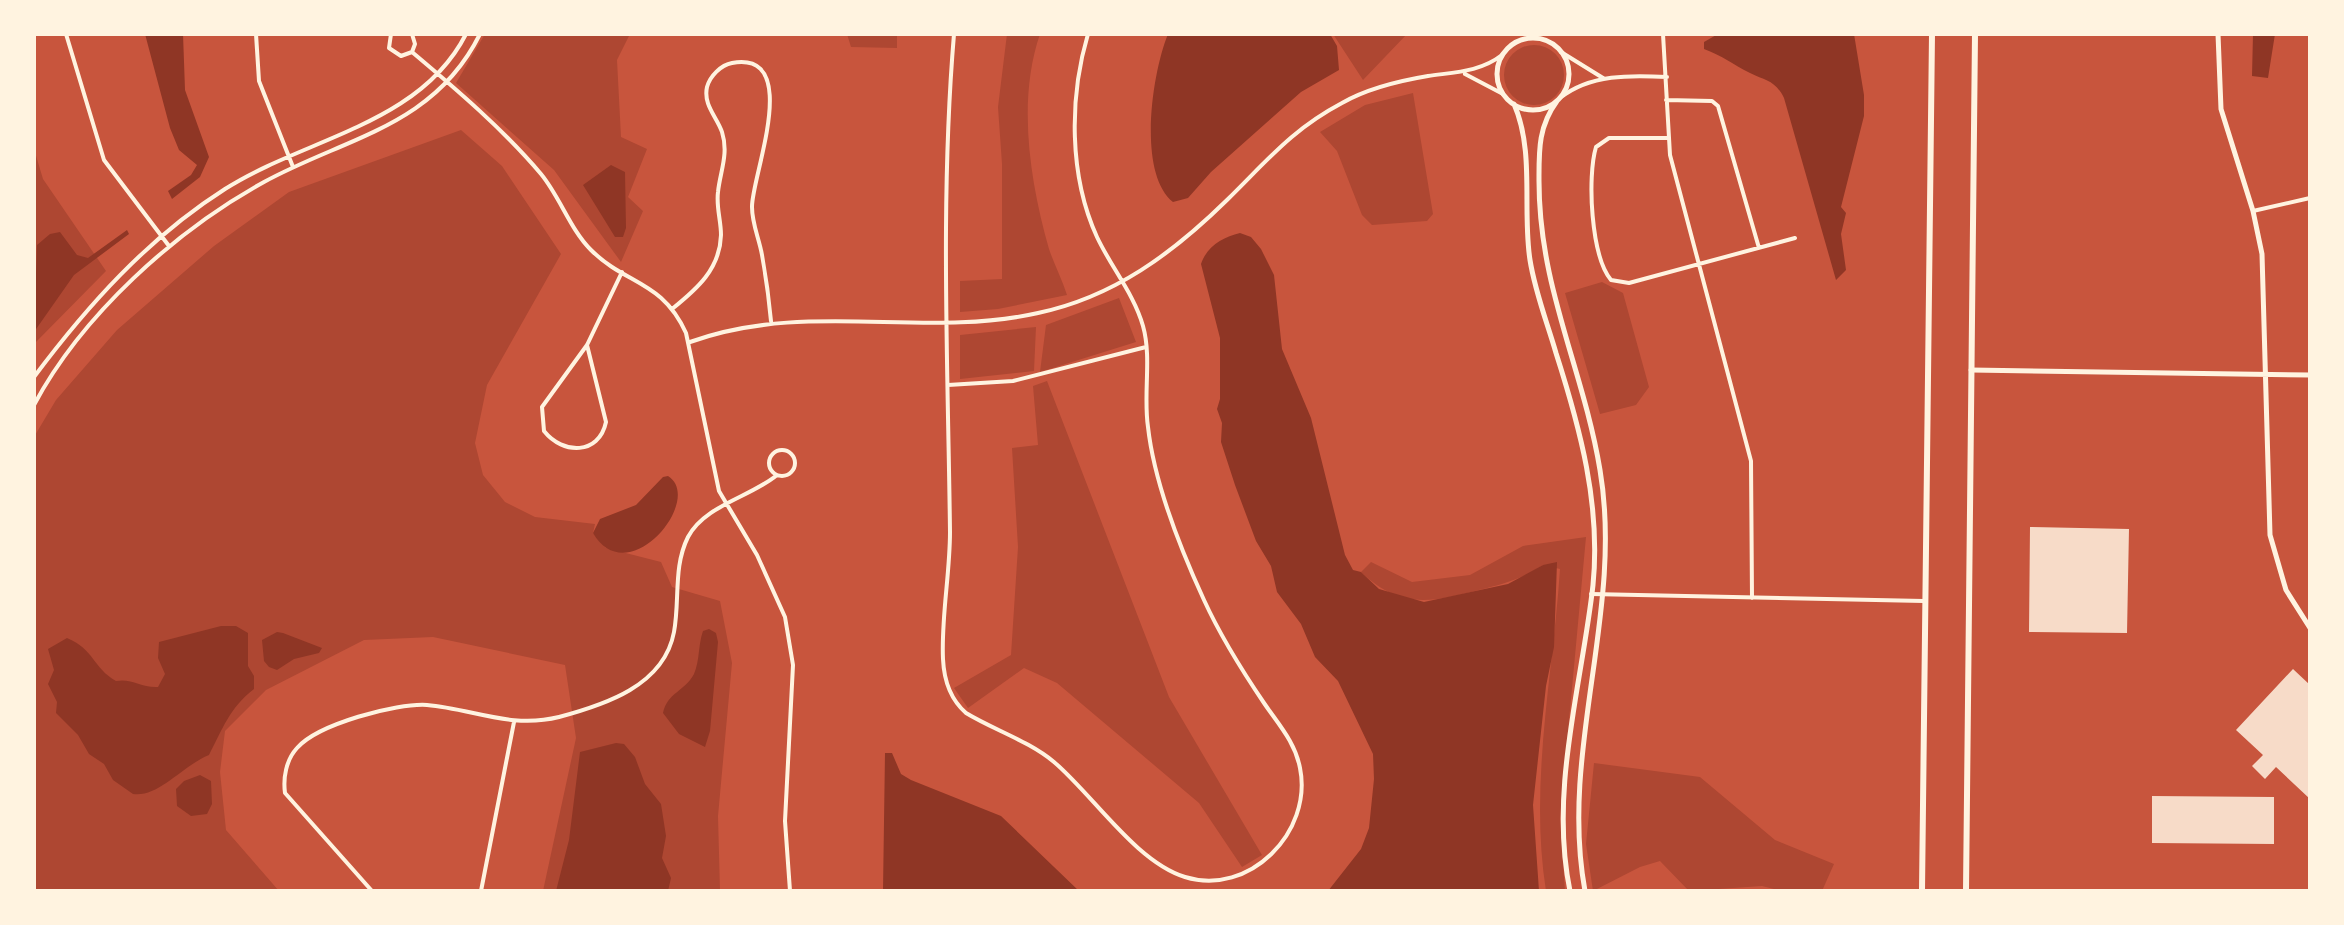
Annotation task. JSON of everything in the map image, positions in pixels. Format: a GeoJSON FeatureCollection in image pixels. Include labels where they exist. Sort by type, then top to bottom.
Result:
{"type":"FeatureCollection","features":[{"type":"Feature","properties":{"kind":"highway"},"geometry":{"type":"LineString","coordinates":[[1922,891],[1932,34]]}},
{"type":"Feature","properties":{"kind":"highway"},"geometry":{"type":"LineString","coordinates":[[1966,891],[1975,34]]}},
{"type":"Feature","properties":{"kind":"street"},"geometry":{"type":"LineString","coordinates":[[66,34],[104,160],[169,246]]}},
{"type":"Feature","properties":{"kind":"street"},"geometry":{"type":"LineString","coordinates":[[256,34],[259,81],[286,156],[293,167]]}},
{"type":"Feature","properties":{"kind":"street"},"geometry":{"type":"LineString","coordinates":[[391,34],[389,48],[401,56],[412,52],[415,44],[412,34]]}},
{"type":"Feature","properties":{"kind":"street"},"geometry":{"type":"LineString","coordinates":[[34,377],[74,324],[127,267],[162,236],[226,189],[286,156],[371,120],[440,75],[466,34]]}},
{"type":"Feature","properties":{"kind":"street"},"geometry":{"type":"LineString","coordinates":[[34,405],[74,345],[169,246],[234,199],[293,167],[402,119],[448,83],[480,34]]}},
{"type":"Feature","properties":{"kind":"street"},"geometry":{"type":"LineString","coordinates":[[954,34],[947,130],[950,536],[943,657],[948,688],[956,704],[1053,761],[1148,858],[1173,874],[1212,880],[1255,868],[1274,855],[1288,834],[1298,805],[1301,771],[1291,740],[1263,701],[1204,601],[1172,515],[1148,429],[1143,327],[1123,282],[1098,238],[1084,203],[1077,170],[1079,72],[1088,34]]}},
{"type":"Feature","properties":{"kind":"street"},"geometry":{"type":"LineString","coordinates":[[690,342],[771,321],[948,321],[1039,313],[1123,282],[1180,243],[1275,148],[1305,125],[1342,102],[1386,85],[1463,73],[1502,55],[1517,34]]}},
{"type":"Feature","properties":{"kind":"street"},"geometry":{"type":"LineString","coordinates":[[1548,34],[1561,52],[1603,78]]}},
{"type":"Feature","properties":{"kind":"street"},"geometry":{"type":"LineString","coordinates":[[1663,34],[1668,138],[1751,461],[1752,598]]}},
{"type":"Feature","properties":{"kind":"street"},"geometry":{"type":"LineString","coordinates":[[2218,34],[2221,109],[2253,211],[2262,254],[2270,535],[2286,590],[2310,628]]}},
{"type":"Feature","properties":{"kind":"street"},"geometry":{"type":"LineString","coordinates":[[1511,45],[1538,39],[1556,46]]}},
{"type":"Feature","properties":{"kind":"street"},"geometry":{"type":"LineString","coordinates":[[412,52],[440,75],[538,171],[589,248],[622,272],[650,287],[672,309],[690,342],[713,471],[725,506],[757,555],[785,617],[793,665],[785,821],[790,891]]}},
{"type":"Feature","properties":{"kind":"street"},"geometry":{"type":"LineString","coordinates":[[1561,52],[1569,75],[1540,133],[1540,232],[1548,277],[1600,468],[1607,520],[1604,597],[1580,797],[1585,891]]}},
{"type":"Feature","properties":{"kind":"street"},"geometry":{"type":"LineString","coordinates":[[1502,55],[1497,75],[1503,94]]}},
{"type":"Feature","properties":{"kind":"street"},"geometry":{"type":"LineString","coordinates":[[672,309],[704,281],[717,256],[721,237],[718,193],[725,164],[725,148],[723,133],[708,104],[707,85],[721,68],[742,63],[760,70],[770,89],[769,119],[753,186],[752,211],[771,321]]}},
{"type":"Feature","properties":{"kind":"street"},"geometry":{"type":"LineString","coordinates":[[1463,73],[1503,94],[1514,104],[1525,139],[1530,263],[1584,454],[1591,495],[1594,538],[1590,594],[1564,797],[1564,844],[1570,891]]}},
{"type":"Feature","properties":{"kind":"street"},"geometry":{"type":"LineString","coordinates":[[1514,104],[1540,109],[1576,86],[1603,78],[1667,77]]}},
{"type":"Feature","properties":{"kind":"street"},"geometry":{"type":"LineString","coordinates":[[1666,100],[1712,101],[1718,106],[1759,248]]}},
{"type":"Feature","properties":{"kind":"street"},"geometry":{"type":"LineString","coordinates":[[1668,138],[1609,138],[1596,147],[1593,206],[1601,264],[1611,280],[1629,283],[1795,238]]}},
{"type":"Feature","properties":{"kind":"street"},"geometry":{"type":"LineString","coordinates":[[2253,211],[2310,198]]}},
{"type":"Feature","properties":{"kind":"street"},"geometry":{"type":"LineString","coordinates":[[587,345],[606,422],[596,441],[585,448],[560,447],[544,431],[542,407],[587,345],[622,272]]}},
{"type":"Feature","properties":{"kind":"street"},"geometry":{"type":"LineString","coordinates":[[948,385],[1013,381],[1146,347]]}},
{"type":"Feature","properties":{"kind":"street"},"geometry":{"type":"LineString","coordinates":[[1971,370],[2310,375]]}},
{"type":"Feature","properties":{"kind":"street"},"geometry":{"type":"LineString","coordinates":[[372,891],[285,793],[283,778],[296,749],[310,737],[407,706],[428,705],[514,722],[555,718],[625,695],[648,677],[665,657],[674,633],[678,571],[689,536],[711,514],[777,475],[789,475],[795,465],[791,453],[777,451],[769,462],[777,475]]}},
{"type":"Feature","properties":{"kind":"street"},"geometry":{"type":"LineString","coordinates":[[1590,594],[1604,597],[1924,601]]}},
{"type":"Feature","properties":{"kind":"street"},"geometry":{"type":"LineString","coordinates":[[481,891],[514,722]]}},
{"type":"Feature","properties":{"kind":"shaded area"},"geometry":{"type":"Polygon","coordinates":[[[145,34],[183,34],[185,90],[209,157],[200,177],[172,199],[168,191],[191,175],[197,165],[179,150],[170,128],[145,34]]]}},
{"type":"Feature","properties":{"kind":"shaded area"},"geometry":{"type":"Polygon","coordinates":[[[485,34],[630,34],[617,60],[621,137],[647,149],[628,197],[643,211],[621,262],[554,170],[456,83],[485,34]]]}},
{"type":"Feature","properties":{"kind":"shaded area"},"geometry":{"type":"Polygon","coordinates":[[[847,34],[897,34],[897,48],[851,47],[847,34]]]}},
{"type":"Feature","properties":{"kind":"shaded area"},"geometry":{"type":"Polygon","coordinates":[[[1007,34],[1040,34],[1029,86],[1029,142],[1042,223],[1067,295],[998,309],[960,312],[960,281],[1002,279],[1002,164],[998,107],[1007,34]]]}},
{"type":"Feature","properties":{"kind":"shaded area"},"geometry":{"type":"Polygon","coordinates":[[[1168,34],[1330,34],[1337,46],[1339,70],[1301,92],[1211,172],[1188,198],[1173,202],[1162,188],[1151,146],[1153,97],[1168,34]]]}},
{"type":"Feature","properties":{"kind":"shaded area"},"geometry":{"type":"Polygon","coordinates":[[[1333,34],[1407,34],[1363,80],[1333,34]]]}},
{"type":"Feature","properties":{"kind":"shaded area"},"geometry":{"type":"Polygon","coordinates":[[[1718,34],[1854,34],[1864,95],[1864,116],[1841,207],[1846,213],[1841,234],[1846,270],[1836,280],[1784,98],[1770,82],[1704,49],[1704,42],[1718,34]]]}},
{"type":"Feature","properties":{"kind":"shaded area"},"geometry":{"type":"Polygon","coordinates":[[[2253,34],[2275,34],[2268,78],[2252,76],[2253,34]]]}},
{"type":"Feature","properties":{"kind":"shaded area"},"geometry":{"type":"Polygon","coordinates":[[[1534,45],[1546,47],[1555,54],[1562,63],[1562,87],[1555,96],[1546,103],[1534,105],[1522,103],[1513,96],[1506,87],[1504,75],[1506,63],[1513,54],[1522,47],[1534,45]]]}},
{"type":"Feature","properties":{"kind":"shaded area"},"geometry":{"type":"Polygon","coordinates":[[[1413,93],[1433,214],[1427,221],[1372,225],[1362,215],[1337,151],[1320,132],[1365,105],[1413,93]]]}},
{"type":"Feature","properties":{"kind":"shaded area"},"geometry":{"type":"Polygon","coordinates":[[[461,130],[502,166],[561,254],[487,385],[475,443],[483,475],[505,502],[535,517],[595,524],[593,533],[606,548],[661,562],[672,587],[720,601],[732,663],[718,816],[720,891],[543,891],[576,738],[565,665],[433,637],[364,640],[266,690],[225,731],[220,772],[226,830],[279,891],[34,891],[34,437],[56,400],[117,330],[214,246],[289,192],[461,130]]]}},
{"type":"Feature","properties":{"kind":"shaded area"},"geometry":{"type":"Polygon","coordinates":[[[34,149],[43,179],[106,271],[34,344],[34,149]]]}},
{"type":"Feature","properties":{"kind":"shaded area"},"geometry":{"type":"Polygon","coordinates":[[[611,165],[625,172],[626,228],[623,237],[615,237],[583,185],[611,165]]]}},
{"type":"Feature","properties":{"kind":"shaded area"},"geometry":{"type":"Polygon","coordinates":[[[127,230],[129,234],[74,275],[34,332],[37,245],[50,234],[60,232],[77,255],[88,258],[127,230]]]}},
{"type":"Feature","properties":{"kind":"shaded area"},"geometry":{"type":"Polygon","coordinates":[[[1240,233],[1251,237],[1261,249],[1274,275],[1282,349],[1311,418],[1345,555],[1353,570],[1361,572],[1379,589],[1424,602],[1508,584],[1543,565],[1557,562],[1554,647],[1546,686],[1533,805],[1539,891],[1328,891],[1361,849],[1369,828],[1373,754],[1338,681],[1315,657],[1301,624],[1277,592],[1271,566],[1256,541],[1221,442],[1222,423],[1217,409],[1220,399],[1220,338],[1201,264],[1216,243],[1240,233]]]}},
{"type":"Feature","properties":{"kind":"shaded area"},"geometry":{"type":"Polygon","coordinates":[[[1602,282],[1623,293],[1649,387],[1636,405],[1600,414],[1565,293],[1602,282]]]}},
{"type":"Feature","properties":{"kind":"shaded area"},"geometry":{"type":"Polygon","coordinates":[[[1119,298],[1136,342],[1040,372],[1046,325],[1119,298]]]}},
{"type":"Feature","properties":{"kind":"shaded area"},"geometry":{"type":"Polygon","coordinates":[[[1036,327],[1034,371],[960,379],[960,335],[1036,327]]]}},
{"type":"Feature","properties":{"kind":"shaded area"},"geometry":{"type":"Polygon","coordinates":[[[1047,381],[1169,697],[1262,855],[1242,867],[1199,803],[1057,683],[1024,668],[968,708],[954,688],[1011,655],[1018,547],[1012,448],[1038,445],[1033,386],[1047,381]]]}},
{"type":"Feature","properties":{"kind":"shaded area"},"geometry":{"type":"Polygon","coordinates":[[[668,476],[677,488],[677,503],[670,520],[658,536],[642,547],[625,553],[608,549],[593,533],[600,519],[636,505],[663,477],[668,476]]]}},
{"type":"Feature","properties":{"kind":"shaded area"},"geometry":{"type":"Polygon","coordinates":[[[1586,537],[1560,818],[1565,891],[1546,891],[1541,851],[1541,770],[1560,569],[1543,565],[1504,583],[1431,600],[1403,598],[1390,593],[1361,572],[1371,562],[1412,582],[1470,575],[1523,546],[1586,537]]]}},
{"type":"Feature","properties":{"kind":"shaded area"},"geometry":{"type":"Polygon","coordinates":[[[221,626],[236,626],[248,633],[248,666],[254,676],[254,689],[233,711],[209,755],[152,791],[133,794],[113,780],[104,764],[89,754],[78,735],[56,713],[57,702],[48,684],[54,670],[48,649],[67,638],[83,648],[116,681],[158,687],[165,674],[158,658],[159,642],[221,626]]]}},
{"type":"Feature","properties":{"kind":"shaded area"},"geometry":{"type":"Polygon","coordinates":[[[709,629],[716,633],[718,642],[710,731],[705,747],[679,734],[663,713],[668,701],[694,674],[703,631],[709,629]]]}},
{"type":"Feature","properties":{"kind":"shaded area"},"geometry":{"type":"Polygon","coordinates":[[[277,632],[322,648],[319,653],[294,659],[277,670],[264,661],[262,640],[277,632]]]}},
{"type":"Feature","properties":{"kind":"shaded area"},"geometry":{"type":"Polygon","coordinates":[[[616,743],[624,744],[635,757],[645,784],[661,804],[666,836],[662,858],[671,878],[668,891],[556,891],[569,840],[580,752],[616,743]]]}},
{"type":"Feature","properties":{"kind":"shaded area"},"geometry":{"type":"Polygon","coordinates":[[[885,753],[892,753],[901,774],[911,780],[1001,816],[1079,891],[883,891],[885,753]]]}},
{"type":"Feature","properties":{"kind":"shaded area"},"geometry":{"type":"Polygon","coordinates":[[[1594,763],[1700,777],[1775,840],[1834,864],[1822,891],[1782,891],[1762,886],[1689,891],[1660,861],[1640,867],[1593,891],[1586,844],[1594,763]]]}},
{"type":"Feature","properties":{"kind":"shaded area"},"geometry":{"type":"Polygon","coordinates":[[[200,775],[211,781],[212,804],[207,814],[191,816],[177,806],[176,789],[184,781],[200,775]]]}},
{"type":"Feature","properties":{"kind":"building"},"geometry":{"type":"Polygon","coordinates":[[[2030,527],[2129,529],[2127,633],[2029,632],[2030,527]]]}},
{"type":"Feature","properties":{"kind":"building"},"geometry":{"type":"Polygon","coordinates":[[[2293,669],[2310,685],[2310,799],[2276,767],[2265,779],[2252,766],[2263,755],[2236,730],[2293,669]]]}},
{"type":"Feature","properties":{"kind":"building"},"geometry":{"type":"Polygon","coordinates":[[[2152,796],[2274,797],[2274,844],[2152,843],[2152,796]]]}}]}
